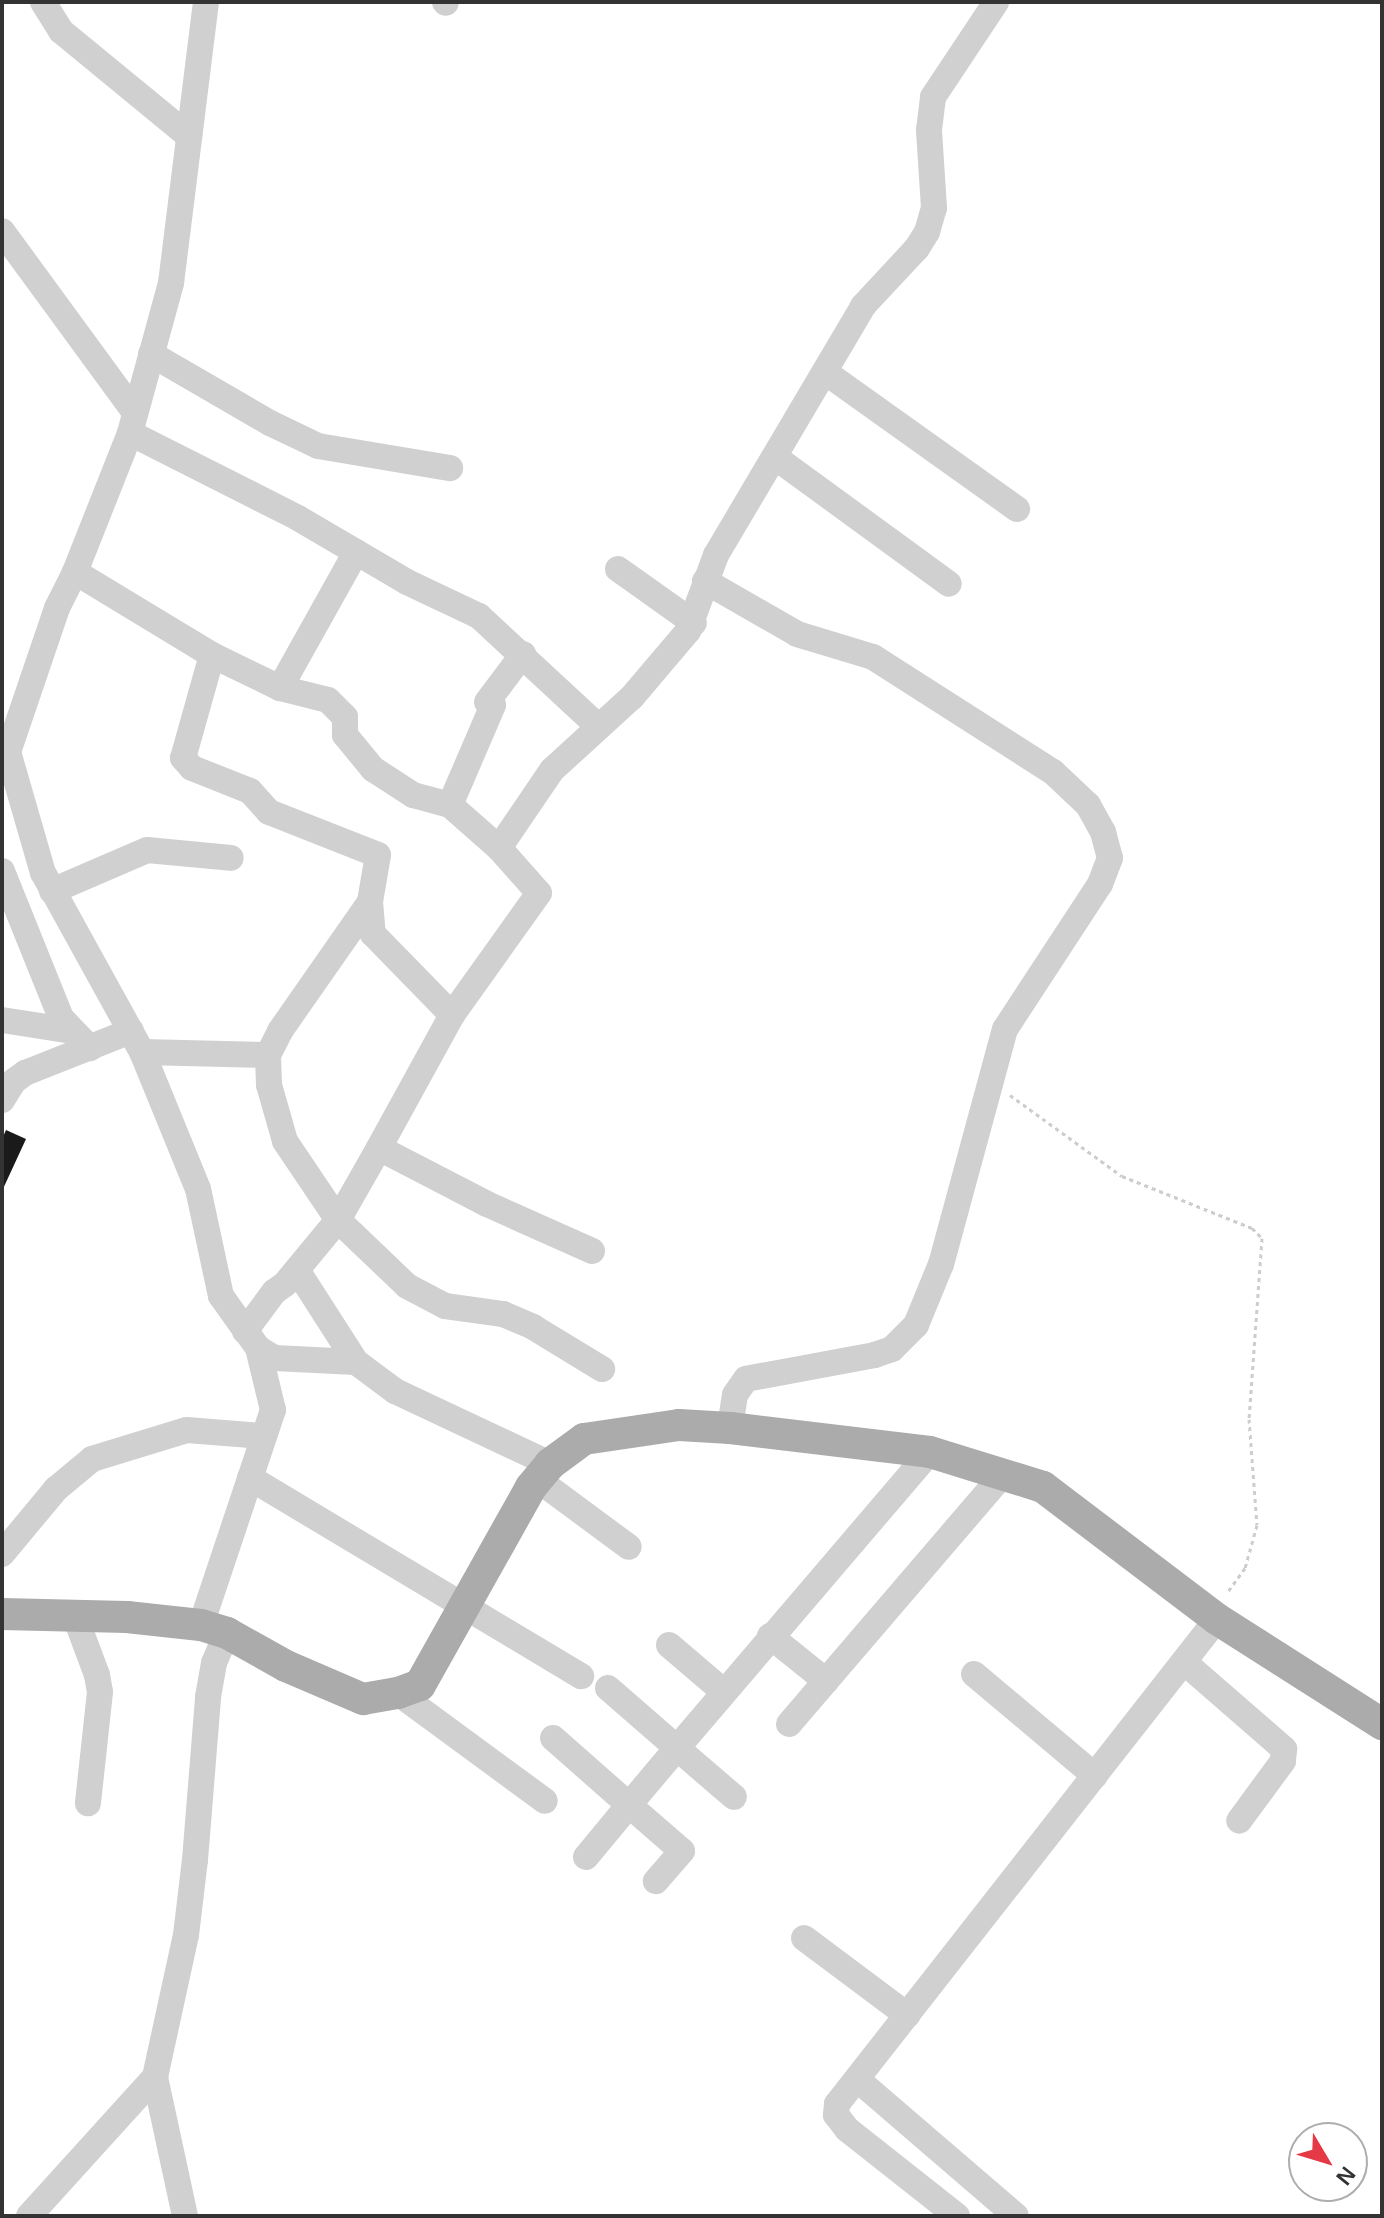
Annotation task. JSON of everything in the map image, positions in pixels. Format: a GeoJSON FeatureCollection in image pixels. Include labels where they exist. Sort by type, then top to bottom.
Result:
{"type":"FeatureCollection","features":[{"type":"Feature","properties":{"kind":"main road"},"geometry":{"type":"LineString","coordinates":[[2,1614],[127,1617],[203,1627],[363,1699],[398,1693],[420,1685],[544,1472],[584,1439],[679,1425],[730,1428],[930,1452],[1043,1487],[1135,1555],[1220,1610],[1382,1724]]}},
{"type":"Feature","properties":{"kind":"main road"},"geometry":{"type":"LineString","coordinates":[[1220,1610],[1382,1702]]}},
{"type":"Feature","properties":{"kind":"street"},"geometry":{"type":"LineString","coordinates":[[206,2],[171,283],[132,423],[75,572],[57,608],[8,752],[43,873],[136,1041],[198,1189],[221,1296],[252,1339],[274,1358],[356,1362]]}},
{"type":"Feature","properties":{"kind":"street"},"geometry":{"type":"LineString","coordinates":[[499,848],[552,770],[632,697],[694,623],[705,581],[716,555],[863,306],[917,248],[927,232],[934,208],[929,113],[933,97],[996,2]]}},
{"type":"Feature","properties":{"kind":"street"},"geometry":{"type":"LineString","coordinates":[[48,5],[61,31],[189,136]]}},
{"type":"Feature","properties":{"kind":"street"},"geometry":{"type":"LineString","coordinates":[[2,231],[132,423],[407,582],[479,616],[599,727]]}},
{"type":"Feature","properties":{"kind":"street"},"geometry":{"type":"LineString","coordinates":[[151,354],[270,423],[318,446],[450,468]]}},
{"type":"Feature","properties":{"kind":"street"},"geometry":{"type":"LineString","coordinates":[[825,372],[1017,509]]}},
{"type":"Feature","properties":{"kind":"street"},"geometry":{"type":"LineString","coordinates":[[775,457],[949,584]]}},
{"type":"Feature","properties":{"kind":"street"},"geometry":{"type":"LineString","coordinates":[[280,688],[356,552]]}},
{"type":"Feature","properties":{"kind":"street"},"geometry":{"type":"LineString","coordinates":[[618,569],[694,623]]}},
{"type":"Feature","properties":{"kind":"street"},"geometry":{"type":"LineString","coordinates":[[75,572],[212,655],[280,688],[328,700],[345,717],[345,735],[373,769],[413,795],[450,805],[499,848],[539,893],[452,1015],[338,1220],[297,1270],[274,1292],[252,1339],[273,1410],[203,1627],[214,1663],[208,1697],[195,1860],[186,1935],[155,2077],[185,2216]]}},
{"type":"Feature","properties":{"kind":"street"},"geometry":{"type":"LineString","coordinates":[[705,581],[797,634],[861,651],[1067,783],[1088,805],[1103,832],[1110,858],[1106,871],[1011,1017],[990,1080],[941,1264],[916,1325],[892,1349],[875,1355],[746,1379],[735,1395],[730,1428]]}},
{"type":"Feature","properties":{"kind":"street"},"geometry":{"type":"LineString","coordinates":[[450,805],[490,703],[523,654]]}},
{"type":"Feature","properties":{"kind":"street"},"geometry":{"type":"LineString","coordinates":[[212,655],[183,758],[192,768],[250,791],[269,812],[378,855],[370,902],[373,934],[452,1015]]}},
{"type":"Feature","properties":{"kind":"street"},"geometry":{"type":"LineString","coordinates":[[52,891],[147,850],[231,858]]}},
{"type":"Feature","properties":{"kind":"street"},"geometry":{"type":"LineString","coordinates":[[2,871],[73,1049]]}},
{"type":"Feature","properties":{"kind":"street"},"geometry":{"type":"LineString","coordinates":[[370,902],[280,1031],[268,1055],[269,1085],[285,1141],[338,1220],[407,1286],[445,1306],[503,1314],[590,1358],[602,1369]]}},
{"type":"Feature","properties":{"kind":"street"},"geometry":{"type":"LineString","coordinates":[[2,1020],[73,1049]]}},
{"type":"Feature","properties":{"kind":"street"},"geometry":{"type":"LineString","coordinates":[[2,1100],[14,1081],[25,1073],[73,1049],[136,1041],[268,1055]]}},
{"type":"Feature","properties":{"kind":"street"},"geometry":{"type":"LineString","coordinates":[[379,1148],[487,1204],[592,1251]]}},
{"type":"Feature","properties":{"kind":"street"},"geometry":{"type":"LineString","coordinates":[[297,1270],[356,1362],[395,1391],[544,1472],[629,1547]]}},
{"type":"Feature","properties":{"kind":"street"},"geometry":{"type":"LineString","coordinates":[[2,1554],[56,1489],[92,1459],[187,1430],[264,1436]]}},
{"type":"Feature","properties":{"kind":"street"},"geometry":{"type":"LineString","coordinates":[[586,1857],[770,1636],[930,1452]]}},
{"type":"Feature","properties":{"kind":"street"},"geometry":{"type":"LineString","coordinates":[[789,1724],[1004,1473]]}},
{"type":"Feature","properties":{"kind":"street"},"geometry":{"type":"LineString","coordinates":[[250,1478],[581,1676]]}},
{"type":"Feature","properties":{"kind":"street"},"geometry":{"type":"LineString","coordinates":[[957,2216],[847,2129],[836,2115],[849,2090],[1184,1662],[1220,1610]]}},
{"type":"Feature","properties":{"kind":"street"},"geometry":{"type":"LineString","coordinates":[[75,1616],[97,1675],[100,1692],[88,1803]]}},
{"type":"Feature","properties":{"kind":"street"},"geometry":{"type":"LineString","coordinates":[[770,1636],[826,1681]]}},
{"type":"Feature","properties":{"kind":"street"},"geometry":{"type":"LineString","coordinates":[[669,1645],[724,1692]]}},
{"type":"Feature","properties":{"kind":"street"},"geometry":{"type":"LineString","coordinates":[[1184,1662],[1284,1749],[1283,1761],[1239,1821]]}},
{"type":"Feature","properties":{"kind":"street"},"geometry":{"type":"LineString","coordinates":[[974,1674],[1095,1776]]}},
{"type":"Feature","properties":{"kind":"street"},"geometry":{"type":"LineString","coordinates":[[608,1688],[734,1797]]}},
{"type":"Feature","properties":{"kind":"street"},"geometry":{"type":"LineString","coordinates":[[398,1693],[545,1801]]}},
{"type":"Feature","properties":{"kind":"street"},"geometry":{"type":"LineString","coordinates":[[553,1738],[682,1851],[656,1881]]}},
{"type":"Feature","properties":{"kind":"street"},"geometry":{"type":"LineString","coordinates":[[804,1938],[907,2015]]}},
{"type":"Feature","properties":{"kind":"street"},"geometry":{"type":"LineString","coordinates":[[29,2216],[155,2077]]}},
{"type":"Feature","properties":{"kind":"street"},"geometry":{"type":"LineString","coordinates":[[849,2090],[1016,2216]]}},
{"type":"Feature","properties":{"kind":"path"},"geometry":{"type":"LineString","coordinates":[[990,1080],[1122,1176],[1252,1228],[1262,1238],[1249,1419],[1257,1525],[1245,1568],[1220,1610]]}},
{"type":"Feature","properties":{"kind":"building"},"geometry":{"type":"Polygon","coordinates":[[[6,1130],[26,1139],[2,1191],[2,1139],[6,1130]]]}}]}
